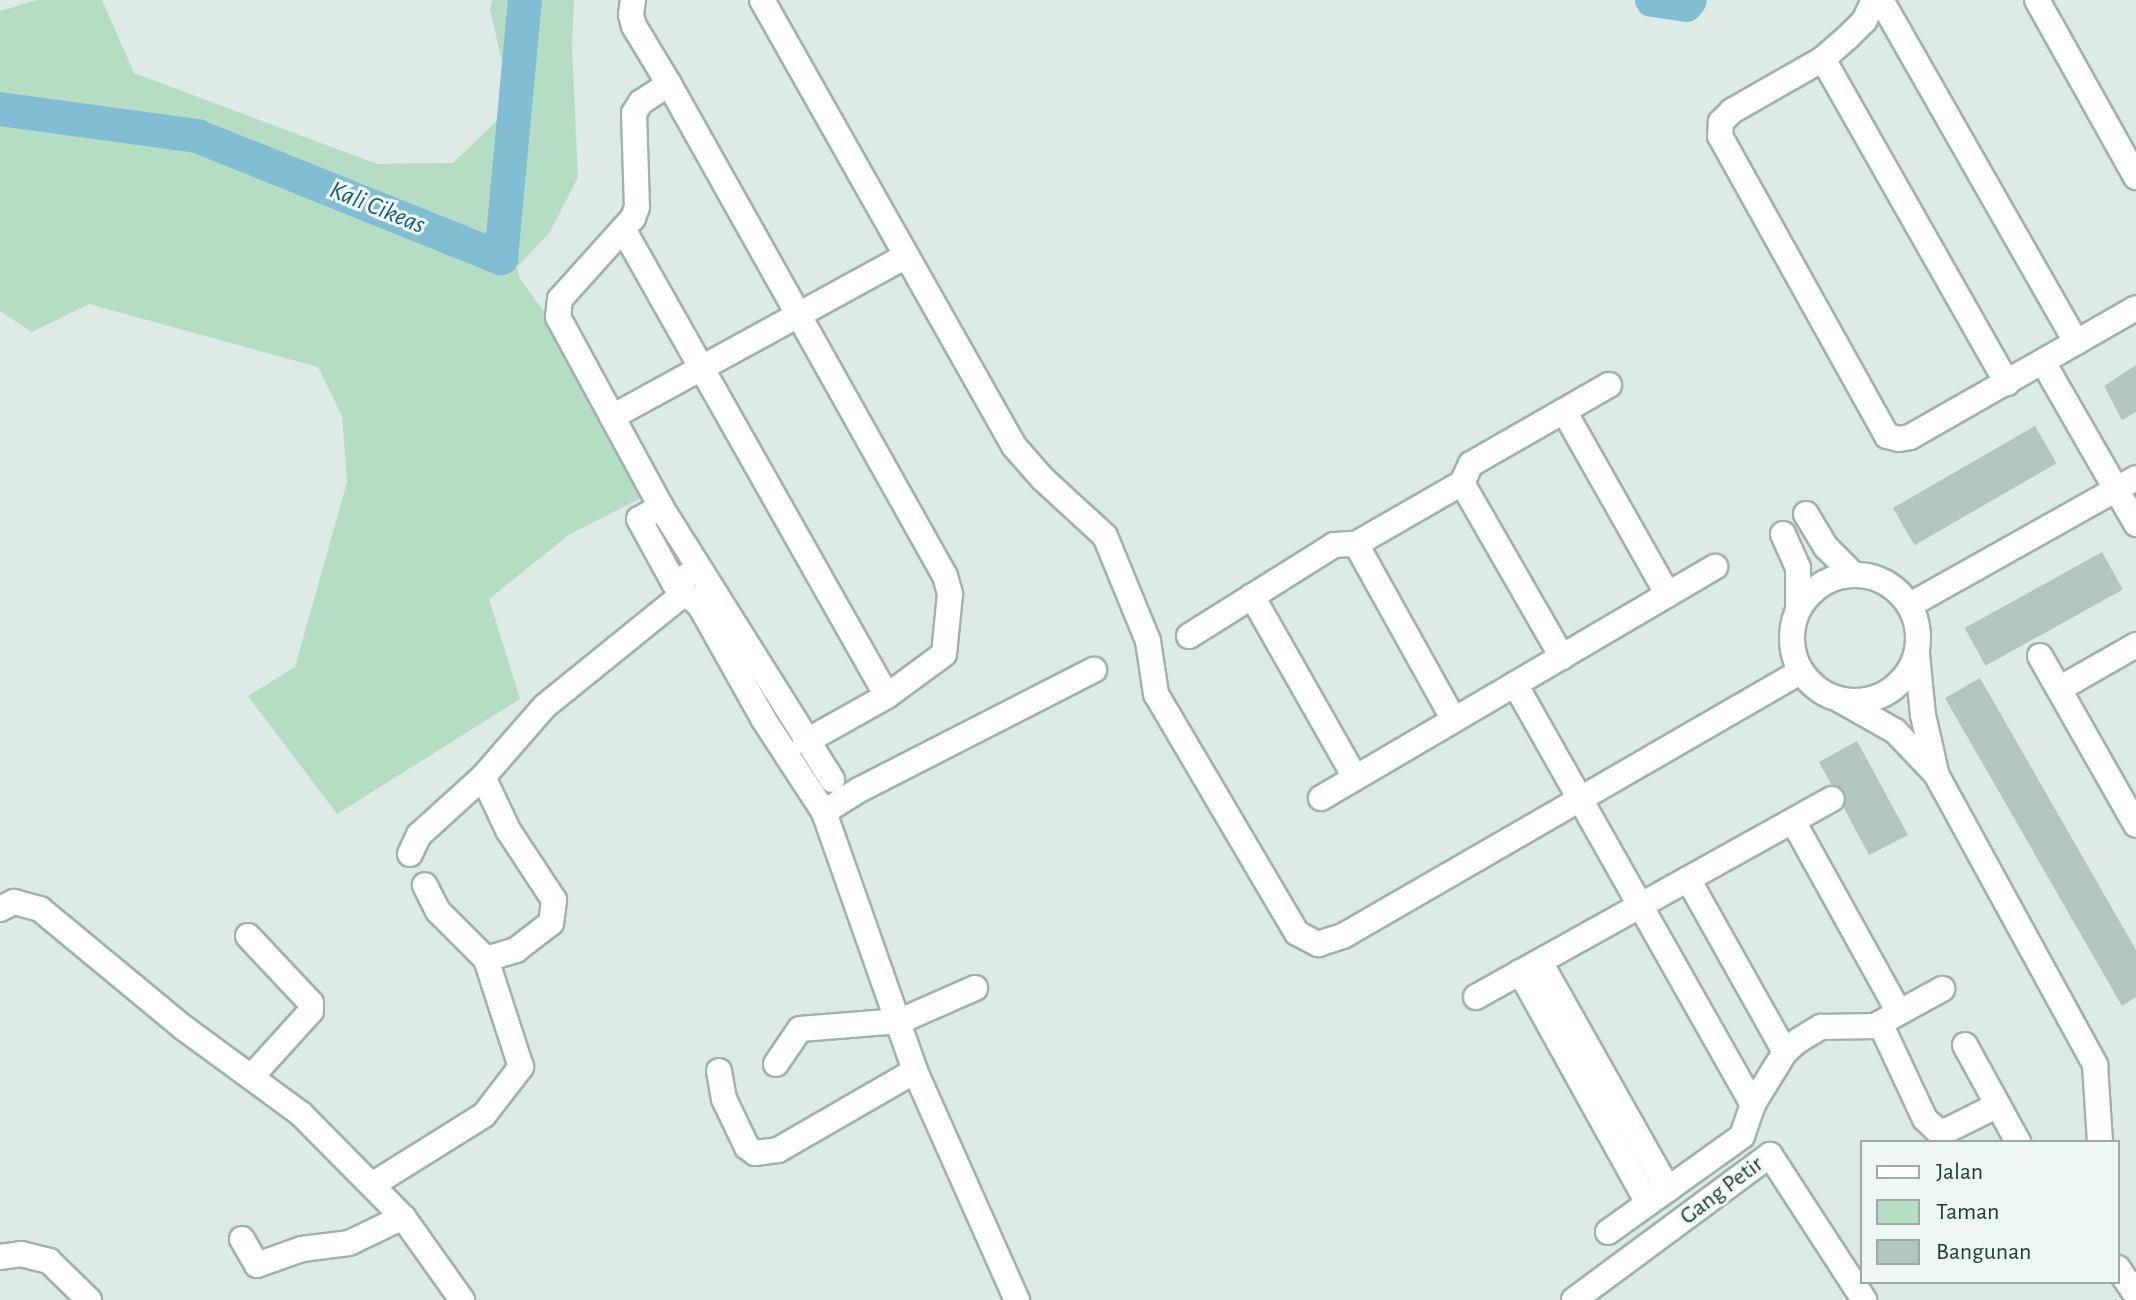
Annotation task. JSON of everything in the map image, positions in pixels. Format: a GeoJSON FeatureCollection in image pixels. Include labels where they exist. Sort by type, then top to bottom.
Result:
{"type":"FeatureCollection","features":[{"type":"Feature","properties":{"kind":"street"},"geometry":{"type":"LineString","coordinates":[[633,0],[631,15],[634,26],[945,576],[950,594],[944,654],[887,696],[805,742]]}},
{"type":"Feature","properties":{"kind":"street"},"geometry":{"type":"LineString","coordinates":[[762,0],[1014,446],[1043,479],[1105,536],[1148,641],[1156,694],[1297,933],[1318,944],[1343,936],[1800,672]]}},
{"type":"Feature","properties":{"kind":"street"},"geometry":{"type":"LineString","coordinates":[[1874,0],[1864,21],[1823,59],[1732,111],[1721,122],[1720,136],[1883,432],[1894,439],[1910,437],[2136,308]]}},
{"type":"Feature","properties":{"kind":"street"},"geometry":{"type":"LineString","coordinates":[[1881,0],[2076,342]]}},
{"type":"Feature","properties":{"kind":"street"},"geometry":{"type":"LineString","coordinates":[[2037,0],[2136,177]]}},
{"type":"Feature","properties":{"kind":"street"},"geometry":{"type":"LineString","coordinates":[[1823,59],[2007,383]]}},
{"type":"Feature","properties":{"kind":"street"},"geometry":{"type":"LineString","coordinates":[[669,84],[641,102],[634,113],[637,207],[623,229],[557,307],[558,317],[661,507],[805,742],[832,780]]}},
{"type":"Feature","properties":{"kind":"street"},"geometry":{"type":"LineString","coordinates":[[623,229],[887,696]]}},
{"type":"Feature","properties":{"kind":"street"},"geometry":{"type":"LineString","coordinates":[[612,417],[906,256]]}},
{"type":"Feature","properties":{"kind":"street"},"geometry":{"type":"LineString","coordinates":[[2043,362],[2126,484],[2136,524]]}},
{"type":"Feature","properties":{"kind":"street"},"geometry":{"type":"LineString","coordinates":[[1189,636],[1334,545],[1356,544],[1462,483],[1471,464],[1609,385]]}},
{"type":"Feature","properties":{"kind":"street"},"geometry":{"type":"LineString","coordinates":[[1564,411],[1668,595]]}},
{"type":"Feature","properties":{"kind":"street"},"geometry":{"type":"LineString","coordinates":[[1462,483],[1562,657]]}},
{"type":"Feature","properties":{"kind":"street"},"geometry":{"type":"LineString","coordinates":[[1910,605],[2126,484]]}},
{"type":"Feature","properties":{"kind":"street"},"geometry":{"type":"LineString","coordinates":[[1806,514],[1826,547],[1853,574]]}},
{"type":"Feature","properties":{"kind":"street"},"geometry":{"type":"LineString","coordinates":[[1783,534],[1798,568],[1798,607],[1791,628],[1792,651],[1800,672],[1818,690],[1895,731],[1936,774],[2095,1065],[2100,1140]]}},
{"type":"Feature","properties":{"kind":"street"},"geometry":{"type":"LineString","coordinates":[[1356,544],[1454,720]]}},
{"type":"Feature","properties":{"kind":"street"},"geometry":{"type":"LineString","coordinates":[[1321,798],[1715,567]]}},
{"type":"Feature","properties":{"kind":"street"},"geometry":{"type":"LineString","coordinates":[[1798,607],[1812,590],[1831,578],[1853,574],[1876,577],[1895,588],[1910,605],[1919,629],[1917,654],[1923,715],[1936,774]]}},
{"type":"Feature","properties":{"kind":"street"},"geometry":{"type":"LineString","coordinates":[[410,854],[419,835],[483,777],[545,706],[681,596],[691,597],[700,606],[764,720],[824,812],[900,1021],[915,1071],[1017,1300]]}},
{"type":"Feature","properties":{"kind":"street"},"geometry":{"type":"LineString","coordinates":[[1252,596],[1355,777]]}},
{"type":"Feature","properties":{"kind":"street"},"geometry":{"type":"LineString","coordinates":[[2059,689],[2136,645]]}},
{"type":"Feature","properties":{"kind":"street"},"geometry":{"type":"LineString","coordinates":[[1840,700],[1865,702],[1889,693],[1907,676],[1917,654]]}},
{"type":"Feature","properties":{"kind":"street"},"geometry":{"type":"LineString","coordinates":[[2040,656],[2136,825]]}},
{"type":"Feature","properties":{"kind":"street"},"geometry":{"type":"LineString","coordinates":[[824,812],[859,790],[1094,670]]}},
{"type":"Feature","properties":{"kind":"street"},"geometry":{"type":"LineString","coordinates":[[1515,684],[1753,1104]]}},
{"type":"Feature","properties":{"kind":"street"},"geometry":{"type":"LineString","coordinates":[[483,777],[508,830],[554,900],[551,923],[516,950],[486,959]]}},
{"type":"Feature","properties":{"kind":"street"},"geometry":{"type":"LineString","coordinates":[[1476,997],[1832,799]]}},
{"type":"Feature","properties":{"kind":"street"},"geometry":{"type":"LineString","coordinates":[[1793,821],[1890,1018],[1925,1119],[1937,1130],[1946,1131],[1998,1105]]}},
{"type":"Feature","properties":{"kind":"street"},"geometry":{"type":"LineString","coordinates":[[1688,879],[1785,1052]]}},
{"type":"Feature","properties":{"kind":"street"},"geometry":{"type":"LineString","coordinates":[[372,1185],[484,1115],[521,1067],[486,959],[438,911],[425,885]]}},
{"type":"Feature","properties":{"kind":"street"},"geometry":{"type":"LineString","coordinates":[[0,909],[14,902],[40,909],[184,1028],[253,1075],[301,1114],[403,1217],[462,1300]]}},
{"type":"Feature","properties":{"kind":"street"},"geometry":{"type":"LineString","coordinates":[[248,936],[311,1003],[311,1011],[253,1075]]}},
{"type":"Feature","properties":{"kind":"street"},"geometry":{"type":"LineString","coordinates":[[1530,967],[1658,1196]]}},
{"type":"Feature","properties":{"kind":"street"},"geometry":{"type":"LineString","coordinates":[[776,1064],[800,1029],[900,1021],[975,988]]}},
{"type":"Feature","properties":{"kind":"street"},"geometry":{"type":"LineString","coordinates":[[1608,1232],[1742,1136],[1753,1104],[1785,1052],[1821,1027],[1890,1018],[1942,989]]}},
{"type":"Feature","properties":{"kind":"street"},"geometry":{"type":"LineString","coordinates":[[1965,1045],[2017,1140]]}},
{"type":"Feature","properties":{"kind":"street"},"geometry":{"type":"LineString","coordinates":[[719,1071],[724,1099],[747,1147],[755,1153],[778,1150],[915,1071]]}},
{"type":"Feature","properties":{"kind":"street","name":"Gang Petir"},"geometry":{"type":"LineString","coordinates":[[1574,1300],[1770,1155],[1864,1300]]}},
{"type":"Feature","properties":{"kind":"street"},"geometry":{"type":"LineString","coordinates":[[242,1239],[250,1268],[302,1249],[349,1243],[403,1217]]}},
{"type":"Feature","properties":{"kind":"street"},"geometry":{"type":"LineString","coordinates":[[0,1257],[21,1254],[49,1261],[89,1300]]}},
{"type":"Feature","properties":{"kind":"street"},"geometry":{"type":"LineString","coordinates":[[2120,1271],[2136,1295]]}},
{"type":"Feature","properties":{"kind":"green space"},"geometry":{"type":"Polygon","coordinates":[[[37,0],[102,0],[134,73],[377,164],[453,163],[512,106],[490,9],[492,0],[574,0],[572,47],[578,177],[550,232],[517,267],[520,279],[551,321],[641,498],[570,534],[489,599],[520,699],[337,814],[248,696],[295,667],[347,482],[342,416],[318,367],[89,304],[32,332],[0,311],[0,11],[37,0]]]}},
{"type":"Feature","properties":{"kind":"building"},"geometry":{"type":"Polygon","coordinates":[[[2136,365],[2136,412],[2122,420],[2104,386],[2136,365]]]}},
{"type":"Feature","properties":{"kind":"building"},"geometry":{"type":"Polygon","coordinates":[[[2035,426],[2056,463],[1914,545],[1893,508],[2035,426]]]}},
{"type":"Feature","properties":{"kind":"building"},"geometry":{"type":"Polygon","coordinates":[[[2102,552],[2123,590],[1986,666],[1965,628],[2102,552]]]}},
{"type":"Feature","properties":{"kind":"building"},"geometry":{"type":"Polygon","coordinates":[[[1980,678],[2136,950],[2136,997],[2122,1006],[1945,698],[1980,678]]]}},
{"type":"Feature","properties":{"kind":"building"},"geometry":{"type":"Polygon","coordinates":[[[1857,741],[1908,835],[1869,855],[1844,808],[1845,792],[1831,784],[1819,762],[1857,741]]]}},
{"type":"Feature","properties":{"kind":"waterway","name":"Kali Cikeas"},"geometry":{"type":"LineString","coordinates":[[0,109],[197,136],[501,258],[525,0]]}},
{"type":"Feature","properties":{"kind":"waterway","name":"Kali Cikeas"},"geometry":{"type":"LineString","coordinates":[[1652,0],[1686,5],[1690,0]]}}]}
